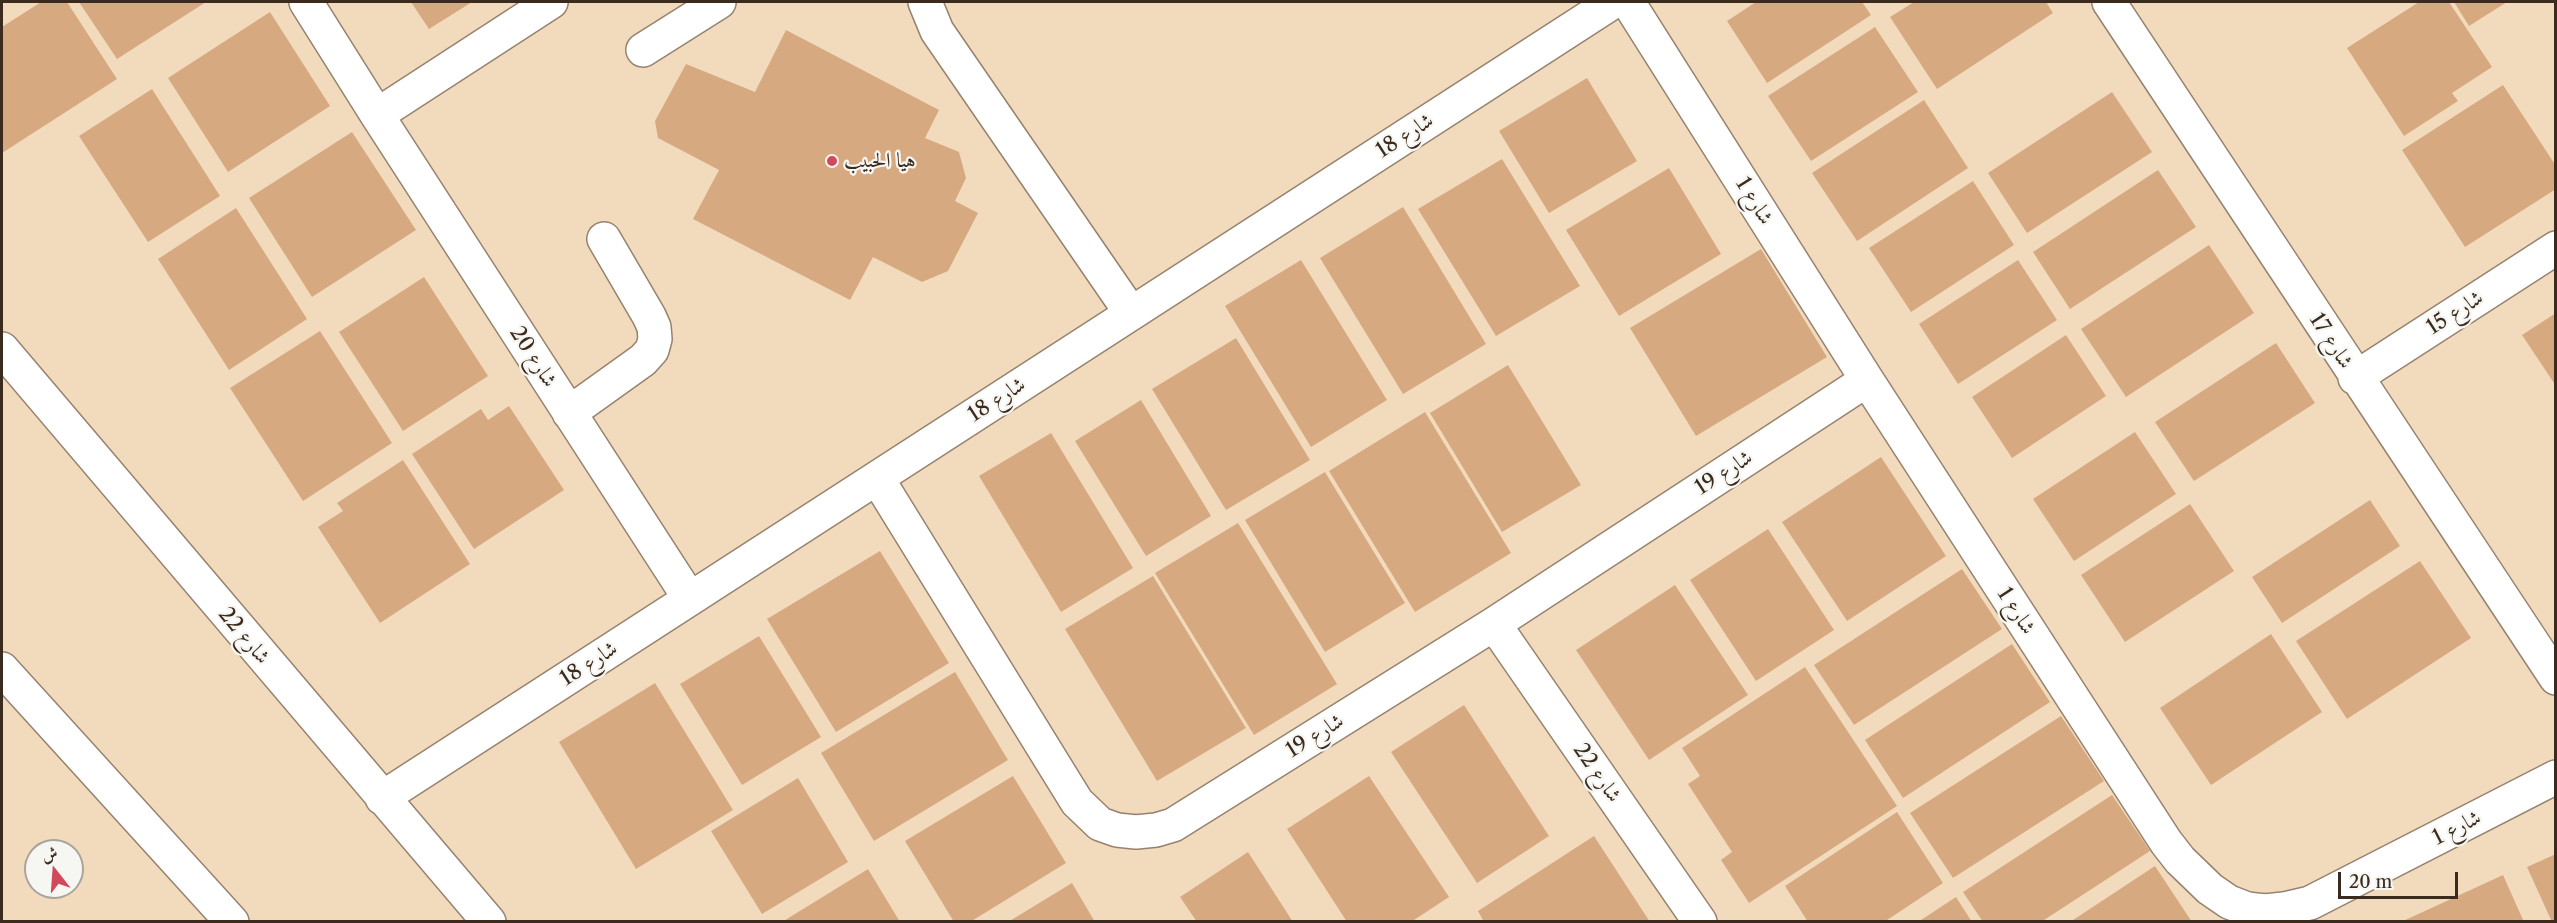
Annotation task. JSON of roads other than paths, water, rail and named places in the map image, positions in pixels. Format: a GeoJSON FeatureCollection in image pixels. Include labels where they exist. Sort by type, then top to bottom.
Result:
{"type":"FeatureCollection","features":[{"type":"Feature","properties":{"kind":"main road","name":"شارع 20"},"geometry":{"type":"LineString","coordinates":[[306,2],[690,599]]}},
{"type":"Feature","properties":{"kind":"main road"},"geometry":{"type":"LineString","coordinates":[[377,115],[551,2]]}},
{"type":"Feature","properties":{"kind":"main road"},"geometry":{"type":"LineString","coordinates":[[643,50],[719,2]]}},
{"type":"Feature","properties":{"kind":"main road"},"geometry":{"type":"LineString","coordinates":[[925,2],[937,31],[1131,313]]}},
{"type":"Feature","properties":{"kind":"main road","name":"شارع 18"},"geometry":{"type":"LineString","coordinates":[[382,798],[1131,313],[1578,11],[1613,2]]}},
{"type":"Feature","properties":{"kind":"main road","name":"شارع 1"},"geometry":{"type":"LineString","coordinates":[[1628,2],[1867,380],[2166,842],[2180,860],[2210,889],[2248,915],[2310,903],[2556,777]]}},
{"type":"Feature","properties":{"kind":"main road","name":"شارع 17"},"geometry":{"type":"LineString","coordinates":[[2109,2],[2355,378],[2556,678]]}},
{"type":"Feature","properties":{"kind":"main road"},"geometry":{"type":"LineString","coordinates":[[569,413],[643,360],[652,350],[655,339],[654,327],[649,316],[604,239]]}},
{"type":"Feature","properties":{"kind":"main road","name":"شارع 15"},"geometry":{"type":"LineString","coordinates":[[2355,378],[2556,248]]}},
{"type":"Feature","properties":{"kind":"main road","name":"شارع 22"},"geometry":{"type":"LineString","coordinates":[[2,349],[489,921]]}},
{"type":"Feature","properties":{"kind":"main road","name":"شارع 19"},"geometry":{"type":"LineString","coordinates":[[877,478],[1065,786],[1086,813],[1100,824],[1117,830],[1136,832],[1173,825],[1494,624],[1867,380]]}},
{"type":"Feature","properties":{"kind":"main road","name":"شارع 22"},"geometry":{"type":"LineString","coordinates":[[1494,624],[1700,921]]}},
{"type":"Feature","properties":{"kind":"main road"},"geometry":{"type":"LineString","coordinates":[[2,669],[232,921]]}},
{"type":"Feature","properties":{"kind":"place","name":"هيا الحبيب"},"geometry":{"type":"Point","coordinates":[832,161]}}]}
